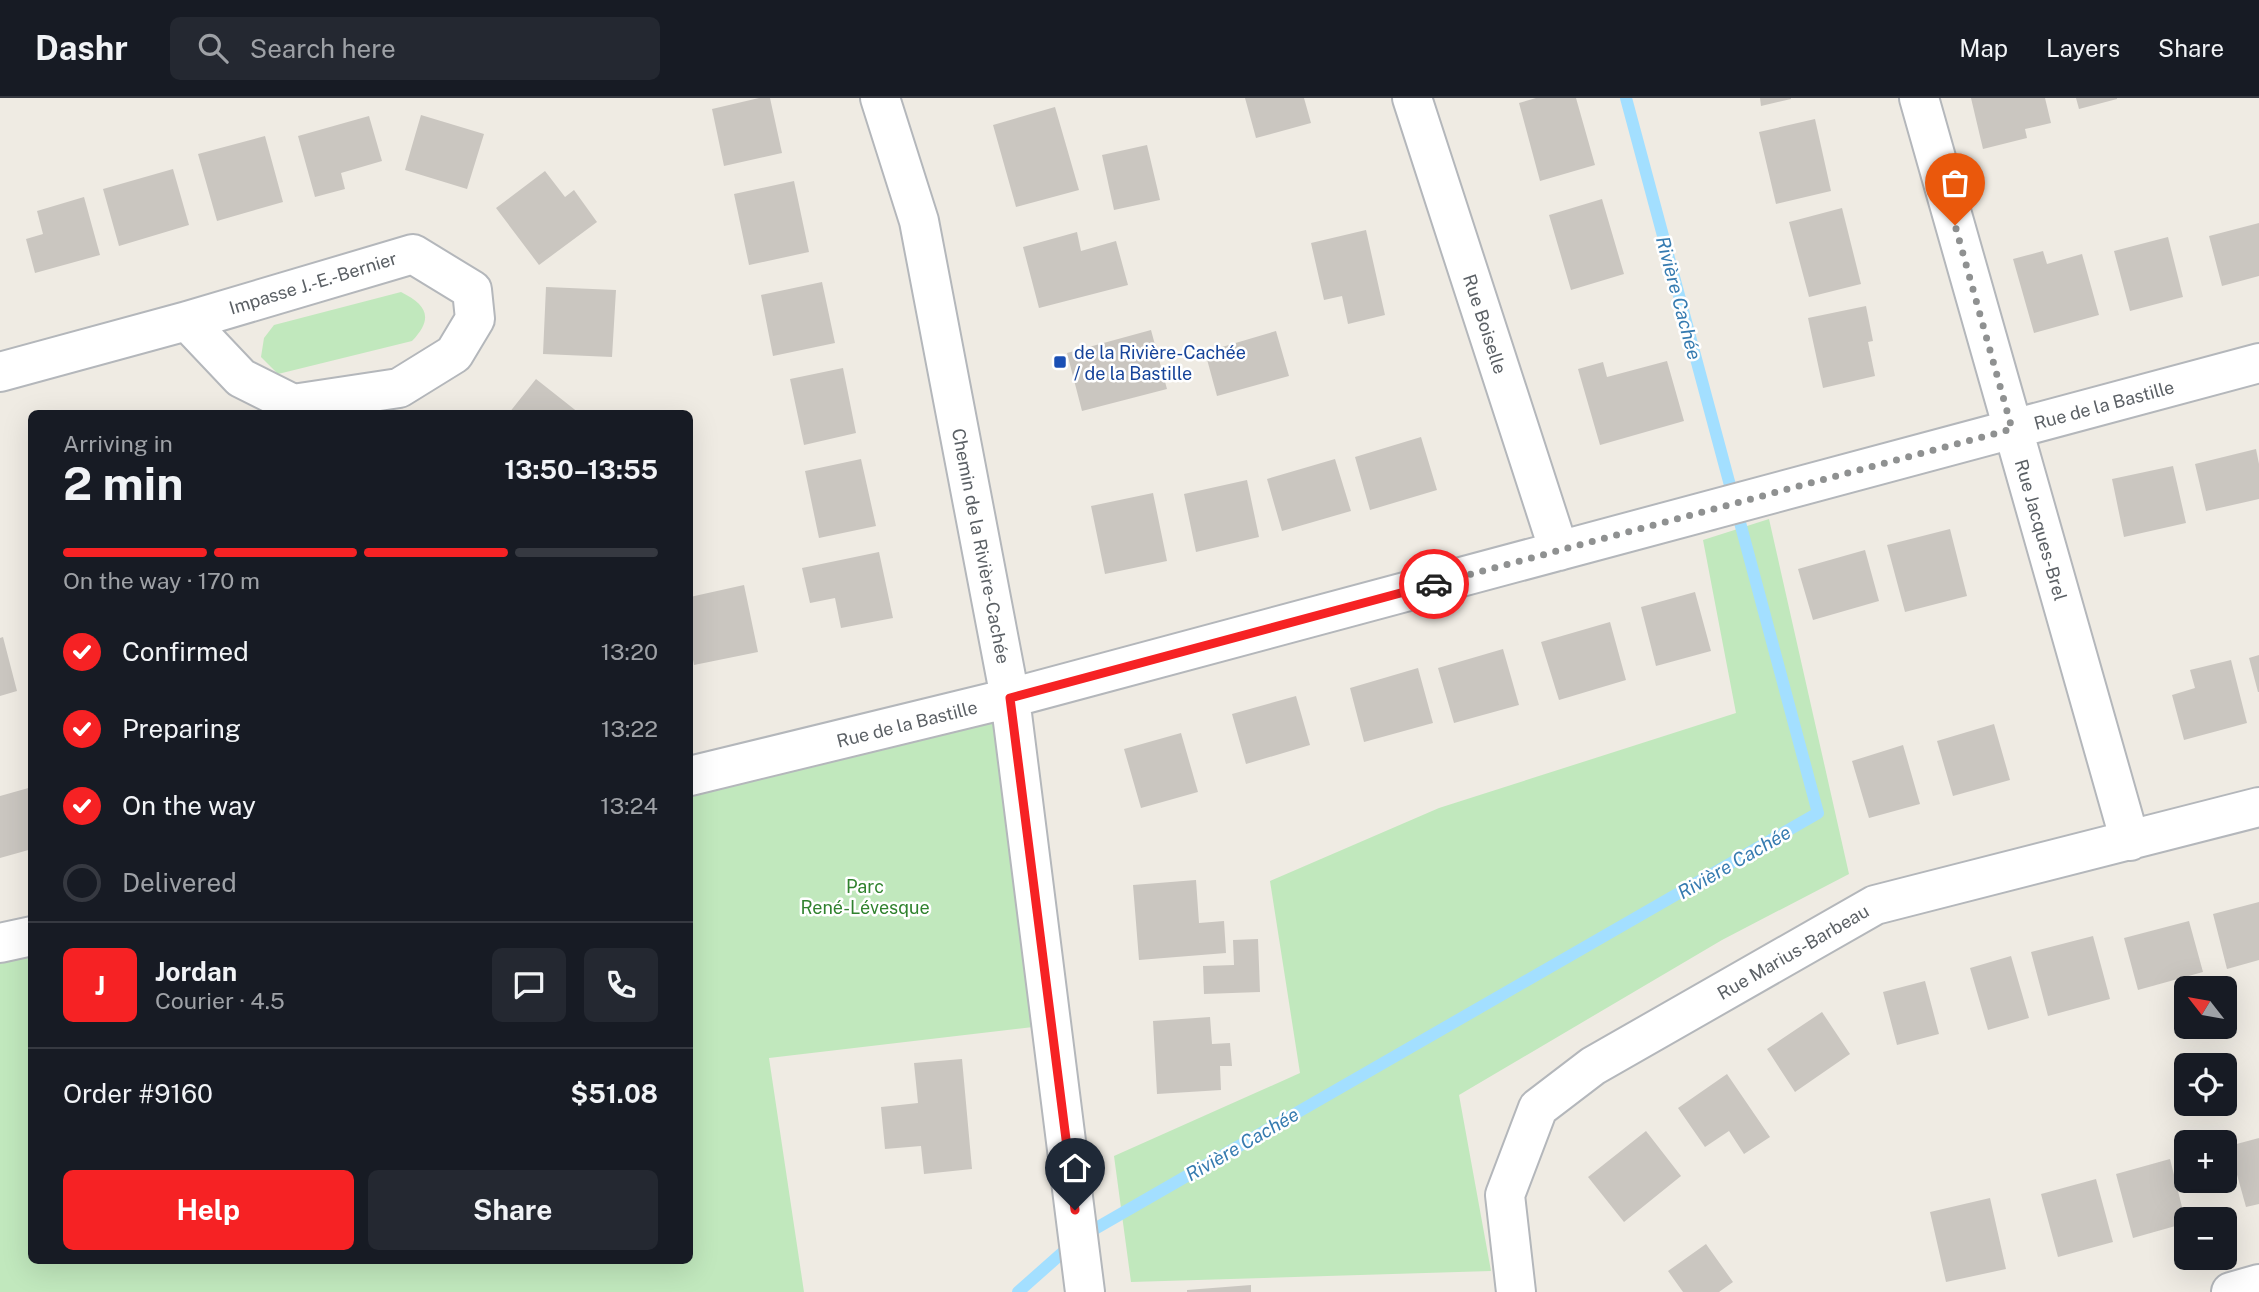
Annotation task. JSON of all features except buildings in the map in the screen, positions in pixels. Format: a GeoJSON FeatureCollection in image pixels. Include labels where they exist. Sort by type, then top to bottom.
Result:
{"type":"FeatureCollection","features":[{"type":"Feature","properties":{"kind":"street","name":"Chemin de la Rivière-Cachée"},"geometry":{"type":"LineString","coordinates":[[880,98],[919,221],[1010,698],[1083,1275]]}},
{"type":"Feature","properties":{"kind":"street","name":"Rue Boiselle"},"geometry":{"type":"LineString","coordinates":[[1412,98],[1559,551]]}},
{"type":"Feature","properties":{"kind":"street","name":"Rue Jacques-Brel"},"geometry":{"type":"LineString","coordinates":[[1919,98],[2130,841]]}},
{"type":"Feature","properties":{"kind":"street","name":"Impasse J.-E.-Bernier"},"geometry":{"type":"LineString","coordinates":[[0,372],[187,321],[413,254],[472,290],[475,319],[454,354],[399,388],[293,404],[241,378],[187,321]]}},
{"type":"Feature","properties":{"kind":"street","name":"Rue de la Bastille"},"geometry":{"type":"LineString","coordinates":[[693,775],[1010,698],[2259,363]]}},
{"type":"Feature","properties":{"kind":"street","name":"Rue Marius-Barbeau"},"geometry":{"type":"LineString","coordinates":[[1516,1292],[1505,1195],[1538,1108],[1593,1066],[1875,905],[2259,807]]}},
{"type":"Feature","properties":{"kind":"street"},"geometry":{"type":"LineString","coordinates":[[0,943],[28,937]]}},
{"type":"Feature","properties":{"kind":"street"},"geometry":{"type":"LineString","coordinates":[[2231,1292],[2259,1284]]}},
{"type":"Feature","properties":{"kind":"green space"},"geometry":{"type":"Polygon","coordinates":[[[401,292],[417,302],[424,313],[423,325],[412,341],[278,374],[261,357],[264,338],[274,325],[401,292]]]}},
{"type":"Feature","properties":{"kind":"green space"},"geometry":{"type":"Polygon","coordinates":[[[1769,519],[1849,874],[1722,940],[1459,1095],[1491,1271],[1131,1282],[1114,1156],[1300,1073],[1270,881],[1439,808],[1736,713],[1703,540],[1769,519]]]}},
{"type":"Feature","properties":{"kind":"green space","name":"Parc René-Lévesque"},"geometry":{"type":"Polygon","coordinates":[[[1001,708],[1033,1027],[769,1058],[804,1292],[0,1292],[0,957],[28,950],[28,1264],[693,1264],[693,784],[1001,708]]]}},
{"type":"Feature","properties":{"kind":"waterway","name":"Rivière Cachée"},"geometry":{"type":"LineString","coordinates":[[1018,1292],[1079,1238],[1818,813],[1626,98]]}},
{"type":"Feature","properties":{"kind":"way so far"},"geometry":{"type":"LineString","coordinates":[[1434,584],[2012,429],[1955,225]]}},
{"type":"Feature","properties":{"kind":"place","name":"de la Rivière-Cachée / de la Bastille"},"geometry":{"type":"Point","coordinates":[1060,362]}},
{"type":"Feature","properties":{"kind":"route"},"geometry":{"type":"LineString","coordinates":[[1075,1210],[1010,698],[1434,584]]}}]}
